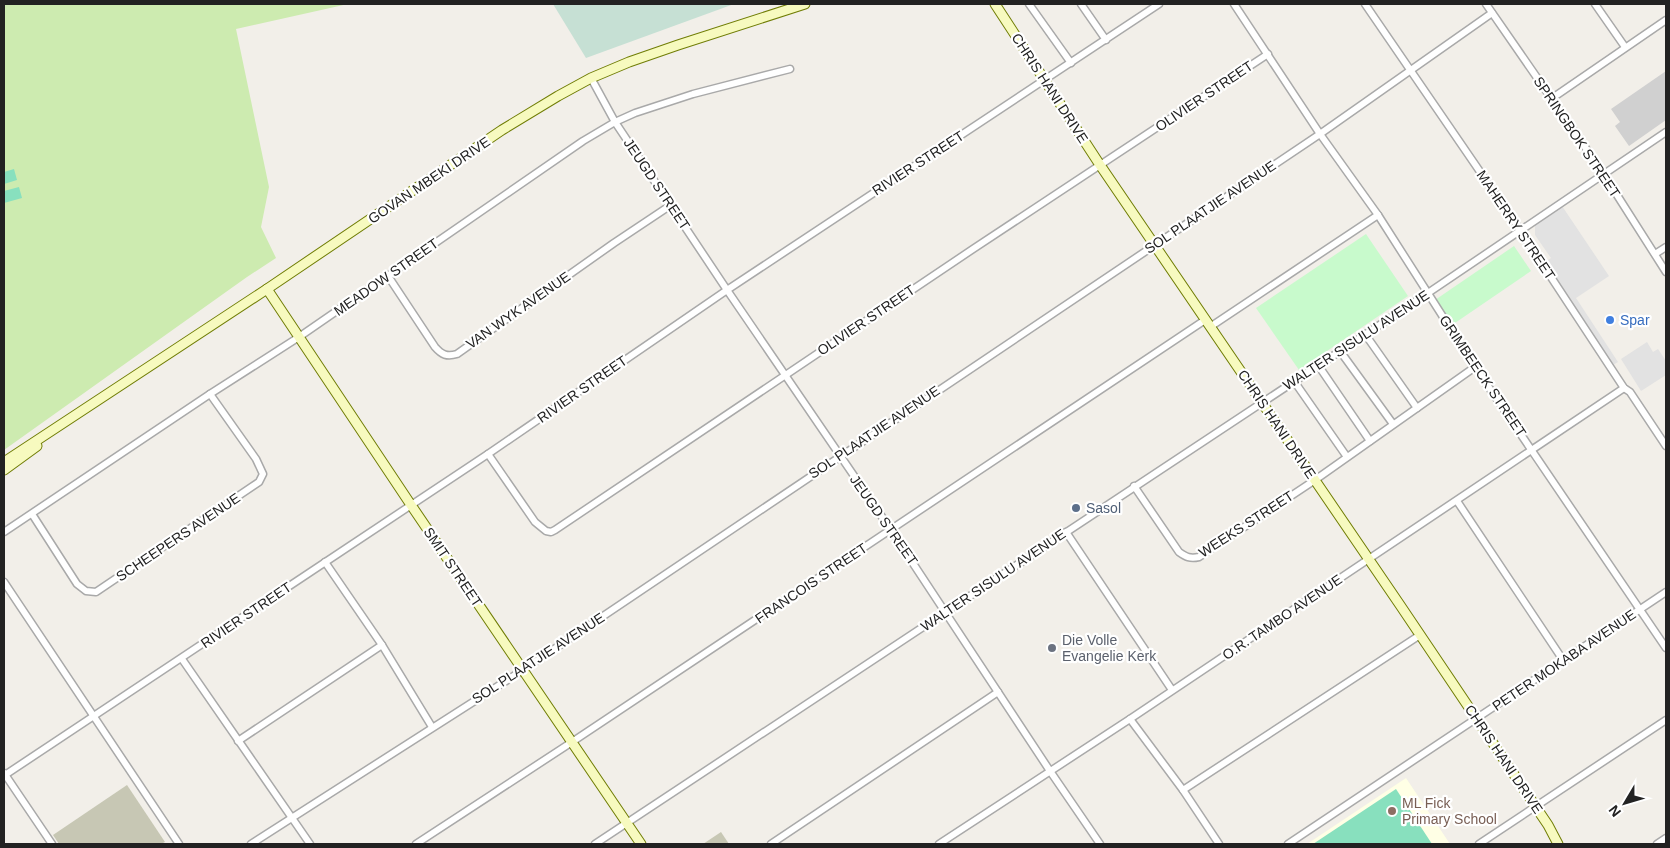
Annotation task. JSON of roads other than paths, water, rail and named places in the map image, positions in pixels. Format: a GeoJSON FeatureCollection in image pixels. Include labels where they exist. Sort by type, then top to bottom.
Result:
{"type":"FeatureCollection","features":[{"type":"Feature","properties":{"kind":"street","name":"GOVAN MBEKI DRIVE"},"geometry":{"type":"LineString","coordinates":[[4,462],[267,289],[502,130],[558,96],[591,78],[678,44],[805,4]]}},
{"type":"Feature","properties":{"kind":"street","name":"CHRIS HANI DRIVE"},"geometry":{"type":"LineString","coordinates":[[995,4],[1100,165],[1420,635],[1548,825],[1558,844]]}},
{"type":"Feature","properties":{"kind":"street"},"geometry":{"type":"LineString","coordinates":[[1029,4],[1071,63]]}},
{"type":"Feature","properties":{"kind":"street"},"geometry":{"type":"LineString","coordinates":[[1081,4],[1106,40]]}},
{"type":"Feature","properties":{"kind":"street","name":"RIVIER STREET"},"geometry":{"type":"LineString","coordinates":[[5,774],[411,506],[727,290],[1158,4]]}},
{"type":"Feature","properties":{"kind":"street","name":"GRIMBEECK STREET"},"geometry":{"type":"LineString","coordinates":[[1234,4],[1320,134],[1378,216],[1475,366],[1666,648]]}},
{"type":"Feature","properties":{"kind":"street","name":"MAHERRY STREET"},"geometry":{"type":"LineString","coordinates":[[1365,4],[1520,230],[1624,388],[1630,392],[1663,435],[1666,446]]}},
{"type":"Feature","properties":{"kind":"street","name":"SPRINGBOK STREET"},"geometry":{"type":"LineString","coordinates":[[1486,4],[1603,174],[1666,272]]}},
{"type":"Feature","properties":{"kind":"street"},"geometry":{"type":"LineString","coordinates":[[1595,4],[1625,47]]}},
{"type":"Feature","properties":{"kind":"street","name":"SOL PLAATJIE AVENUE"},"geometry":{"type":"LineString","coordinates":[[251,844],[523,670],[1320,134],[1492,13]]}},
{"type":"Feature","properties":{"kind":"street"},"geometry":{"type":"LineString","coordinates":[[1551,99],[1666,20]]}},
{"type":"Feature","properties":{"kind":"street","name":"OLIVIER STREET"},"geometry":{"type":"LineString","coordinates":[[488,454],[535,522],[541,528],[551,532],[1268,54]]}},
{"type":"Feature","properties":{"kind":"street","name":"MEADOW STREET"},"geometry":{"type":"LineString","coordinates":[[4,532],[210,394],[299,337],[583,141],[615,122],[635,113],[693,94],[790,69]]}},
{"type":"Feature","properties":{"kind":"street","name":"JEUGD STREET"},"geometry":{"type":"LineString","coordinates":[[591,78],[615,122],[784,375],[891,530],[1100,844]]}},
{"type":"Feature","properties":{"kind":"street","name":"WALTER SISULU AVENUE"},"geometry":{"type":"LineString","coordinates":[[595,844],[1428,293],[1666,132]]}},
{"type":"Feature","properties":{"kind":"street","name":"VAN WYK AVENUE"},"geometry":{"type":"LineString","coordinates":[[388,276],[435,347],[444,355],[457,354],[614,242],[671,205]]}},
{"type":"Feature","properties":{"kind":"street","name":"FRANCOIS STREET"},"geometry":{"type":"LineString","coordinates":[[416,844],[891,530],[1378,216]]}},
{"type":"Feature","properties":{"kind":"street"},"geometry":{"type":"LineString","coordinates":[[1655,254],[1666,246]]}},
{"type":"Feature","properties":{"kind":"street","name":"SMIT STREET"},"geometry":{"type":"LineString","coordinates":[[267,289],[411,506],[641,844]]}},
{"type":"Feature","properties":{"kind":"street"},"geometry":{"type":"LineString","coordinates":[[1365,334],[1417,408]]}},
{"type":"Feature","properties":{"kind":"street"},"geometry":{"type":"LineString","coordinates":[[1340,351],[1393,424]]}},
{"type":"Feature","properties":{"kind":"street"},"geometry":{"type":"LineString","coordinates":[[1318,365],[1370,441]]}},
{"type":"Feature","properties":{"kind":"street","name":"WEEKS STREET"},"geometry":{"type":"LineString","coordinates":[[1134,486],[1179,552],[1192,558],[1205,553],[1348,457],[1475,366]]}},
{"type":"Feature","properties":{"kind":"street"},"geometry":{"type":"LineString","coordinates":[[1294,381],[1348,457]]}},
{"type":"Feature","properties":{"kind":"street","name":"O.R. TAMBO AVENUE"},"geometry":{"type":"LineString","coordinates":[[939,844],[1130,719],[1624,388]]}},
{"type":"Feature","properties":{"kind":"street","name":"SCHEEPERS AVENUE"},"geometry":{"type":"LineString","coordinates":[[32,514],[77,584],[86,591],[96,592],[223,507],[259,482],[263,474],[256,459],[210,394]]}},
{"type":"Feature","properties":{"kind":"street","name":"GOVAN MBEKI DRIVE"},"geometry":{"type":"LineString","coordinates":[[4,470],[63,428],[81,412]]}},
{"type":"Feature","properties":{"kind":"street"},"geometry":{"type":"LineString","coordinates":[[1457,501],[1564,660]]}},
{"type":"Feature","properties":{"kind":"street"},"geometry":{"type":"LineString","coordinates":[[1066,532],[1172,690]]}},
{"type":"Feature","properties":{"kind":"street"},"geometry":{"type":"LineString","coordinates":[[325,562],[382,645],[432,727]]}},
{"type":"Feature","properties":{"kind":"street"},"geometry":{"type":"LineString","coordinates":[[4,582],[180,844]]}},
{"type":"Feature","properties":{"kind":"street","name":"PETER MOKABA AVENUE"},"geometry":{"type":"LineString","coordinates":[[1288,844],[1666,592]]}},
{"type":"Feature","properties":{"kind":"street"},"geometry":{"type":"LineString","coordinates":[[1183,790],[1420,635]]}},
{"type":"Feature","properties":{"kind":"street"},"geometry":{"type":"LineString","coordinates":[[238,741],[382,645]]}},
{"type":"Feature","properties":{"kind":"street"},"geometry":{"type":"LineString","coordinates":[[182,658],[310,844]]}},
{"type":"Feature","properties":{"kind":"street"},"geometry":{"type":"LineString","coordinates":[[771,844],[998,692]]}},
{"type":"Feature","properties":{"kind":"street"},"geometry":{"type":"LineString","coordinates":[[1130,719],[1183,790],[1219,844]]}},
{"type":"Feature","properties":{"kind":"street"},"geometry":{"type":"LineString","coordinates":[[1479,844],[1666,720]]}},
{"type":"Feature","properties":{"kind":"street"},"geometry":{"type":"LineString","coordinates":[[5,774],[52,844]]}},
{"type":"Feature","properties":{"kind":"street"},"geometry":{"type":"LineString","coordinates":[[1657,844],[1666,838]]}},
{"type":"Feature","properties":{"kind":"place","name":"Spar"},"geometry":{"type":"Point","coordinates":[1610,320]}},
{"type":"Feature","properties":{"kind":"place","name":"Sasol"},"geometry":{"type":"Point","coordinates":[1076,508]}},
{"type":"Feature","properties":{"kind":"place","name":"Die Volle Evangelie Kerk"},"geometry":{"type":"Point","coordinates":[1052,648]}},
{"type":"Feature","properties":{"kind":"place","name":"ML Fick Primary School"},"geometry":{"type":"Point","coordinates":[1392,811]}}]}
